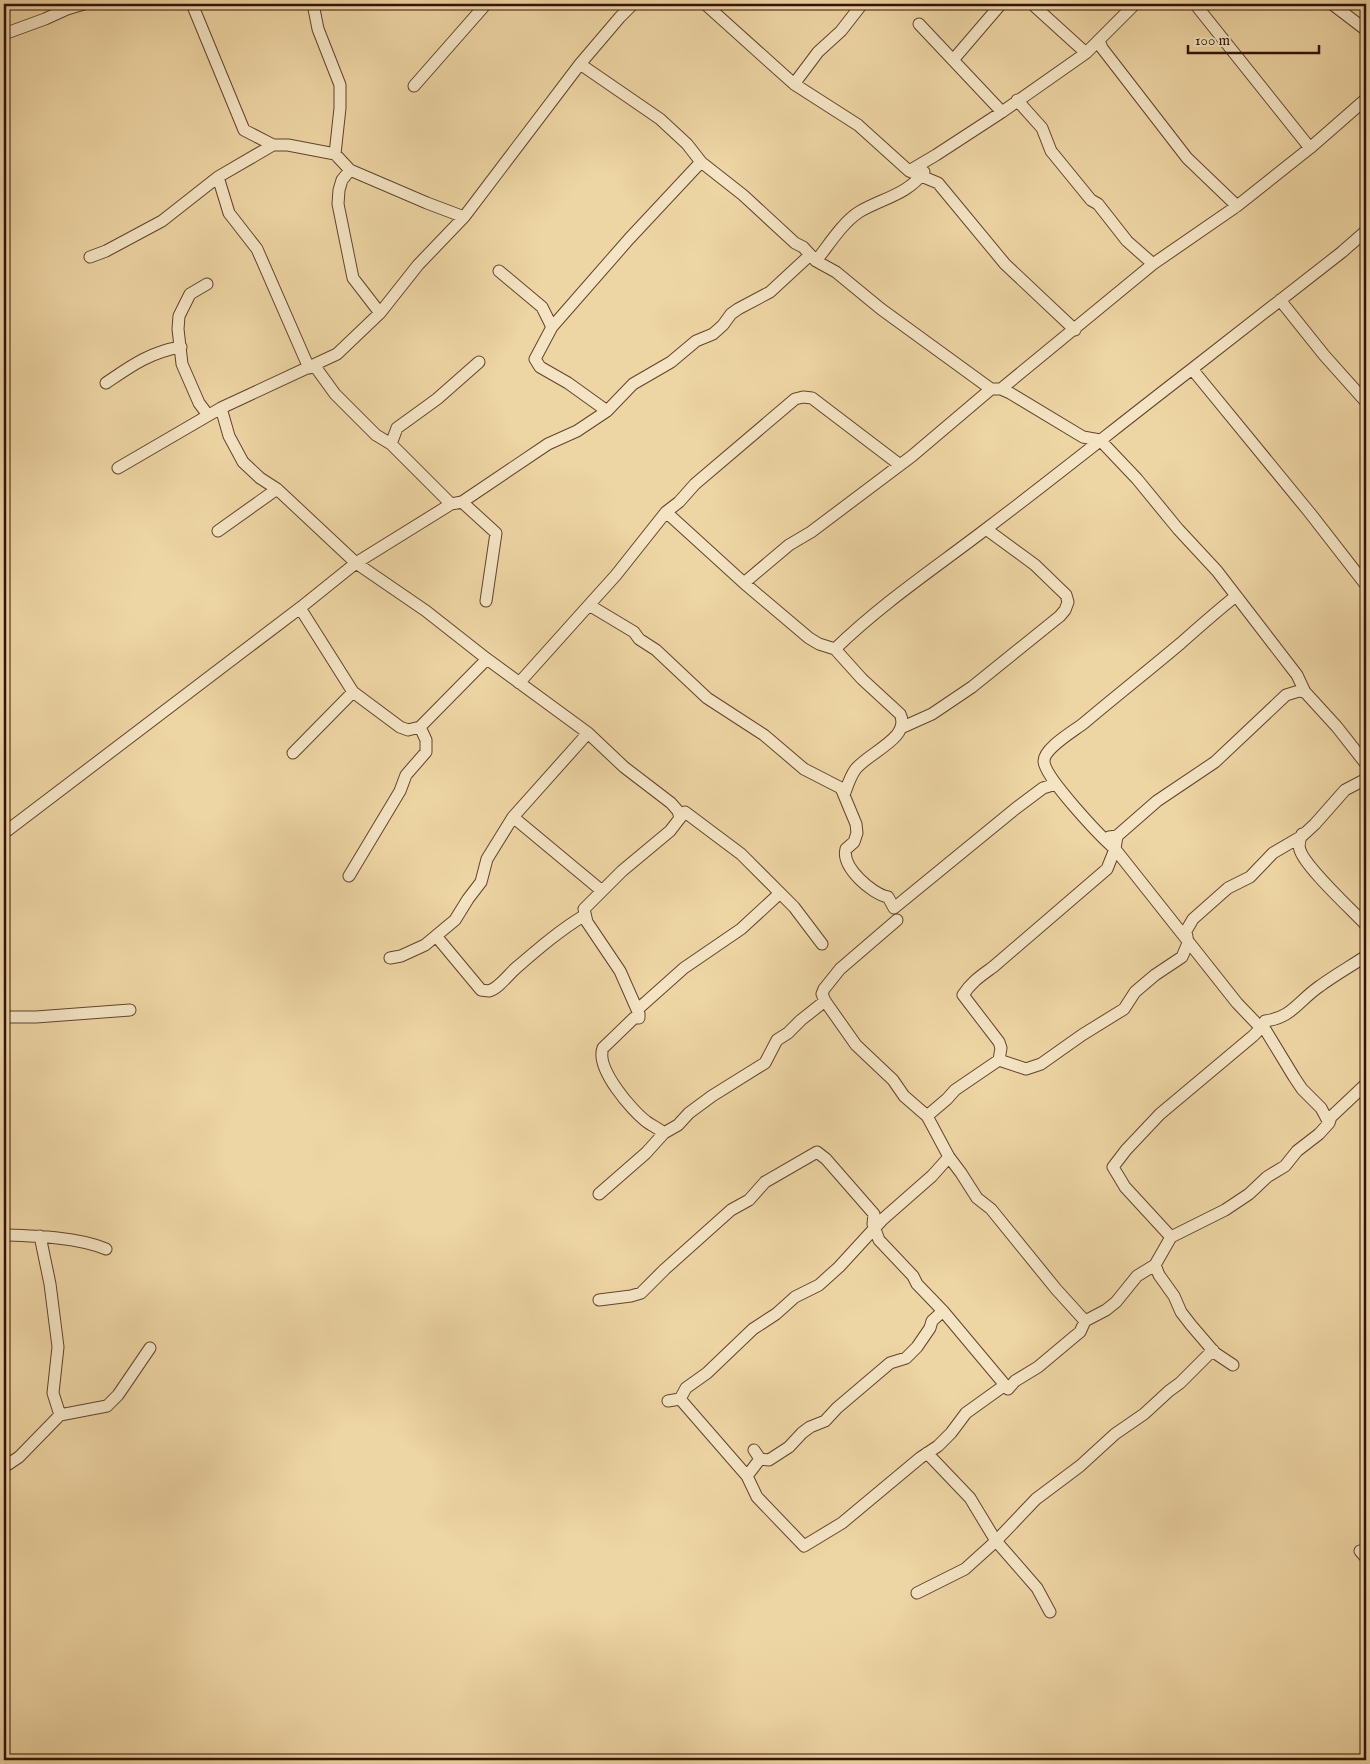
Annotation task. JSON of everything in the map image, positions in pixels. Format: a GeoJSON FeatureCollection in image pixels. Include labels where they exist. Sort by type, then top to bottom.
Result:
{"type":"FeatureCollection","features":[{"type":"Feature","properties":{"kind":"street"},"geometry":{"type":"LineString","coordinates":[[4,34],[84,4]]}},
{"type":"Feature","properties":{"kind":"street"},"geometry":{"type":"LineString","coordinates":[[192,4],[244,130],[272,145],[288,145],[335,154],[350,170],[464,217]]}},
{"type":"Feature","properties":{"kind":"street"},"geometry":{"type":"LineString","coordinates":[[313,4],[318,29],[340,85],[340,108],[335,154]]}},
{"type":"Feature","properties":{"kind":"street"},"geometry":{"type":"LineString","coordinates":[[414,86],[486,4]]}},
{"type":"Feature","properties":{"kind":"street"},"geometry":{"type":"LineString","coordinates":[[118,468],[220,408],[337,354],[380,313],[418,264],[464,217],[580,64],[633,4]]}},
{"type":"Feature","properties":{"kind":"street"},"geometry":{"type":"LineString","coordinates":[[794,84],[818,52],[841,31],[862,4]]}},
{"type":"Feature","properties":{"kind":"street"},"geometry":{"type":"LineString","coordinates":[[953,60],[1001,4]]}},
{"type":"Feature","properties":{"kind":"street"},"geometry":{"type":"LineString","coordinates":[[1032,4],[1086,53]]}},
{"type":"Feature","properties":{"kind":"street"},"geometry":{"type":"LineString","coordinates":[[909,170],[936,155],[1002,112],[1086,53],[1135,4]]}},
{"type":"Feature","properties":{"kind":"street"},"geometry":{"type":"LineString","coordinates":[[1195,4],[1310,148]]}},
{"type":"Feature","properties":{"kind":"street"},"geometry":{"type":"LineString","coordinates":[[1332,4],[1366,30]]}},
{"type":"Feature","properties":{"kind":"street"},"geometry":{"type":"LineString","coordinates":[[711,6],[794,84],[858,125],[909,170],[938,183],[1005,264],[1075,330]]}},
{"type":"Feature","properties":{"kind":"street"},"geometry":{"type":"LineString","coordinates":[[919,24],[1002,112]]}},
{"type":"Feature","properties":{"kind":"street"},"geometry":{"type":"LineString","coordinates":[[1099,40],[1102,48],[1187,158],[1237,206]]}},
{"type":"Feature","properties":{"kind":"street"},"geometry":{"type":"LineString","coordinates":[[580,64],[660,119],[687,144],[701,162],[743,195],[813,258],[836,272],[881,310],[996,389],[1083,437],[1100,440],[1137,479],[1171,521],[1217,571],[1297,675],[1306,692],[1366,764]]}},
{"type":"Feature","properties":{"kind":"street"},"geometry":{"type":"LineString","coordinates":[[744,583],[788,545],[811,532],[1075,330],[1153,264],[1237,206],[1310,148],[1366,99]]}},
{"type":"Feature","properties":{"kind":"street"},"geometry":{"type":"LineString","coordinates":[[1017,100],[1042,128],[1051,151],[1091,200],[1098,204],[1127,241],[1153,264]]}},
{"type":"Feature","properties":{"kind":"street"},"geometry":{"type":"LineString","coordinates":[[90,257],[106,251],[162,221],[218,177],[272,145]]}},
{"type":"Feature","properties":{"kind":"street"},"geometry":{"type":"LineString","coordinates":[[4,833],[300,608],[356,563],[456,503],[548,444],[577,431],[608,411],[633,384],[672,362],[696,341],[713,334],[731,314],[770,292],[813,258],[852,218],[860,212],[894,197],[921,176],[936,155]]}},
{"type":"Feature","properties":{"kind":"street"},"geometry":{"type":"LineString","coordinates":[[608,411],[568,382],[540,368],[535,359],[552,327],[629,239],[701,162]]}},
{"type":"Feature","properties":{"kind":"street"},"geometry":{"type":"LineString","coordinates":[[350,170],[342,180],[338,190],[338,204],[352,278],[380,313]]}},
{"type":"Feature","properties":{"kind":"street"},"geometry":{"type":"LineString","coordinates":[[218,177],[229,213],[258,249],[312,366],[335,394],[376,435],[391,444],[456,503],[496,533],[486,602]]}},
{"type":"Feature","properties":{"kind":"street"},"geometry":{"type":"LineString","coordinates":[[835,649],[896,596],[986,529],[1365,235]]}},
{"type":"Feature","properties":{"kind":"street"},"geometry":{"type":"LineString","coordinates":[[499,271],[542,308],[552,327]]}},
{"type":"Feature","properties":{"kind":"street"},"geometry":{"type":"LineString","coordinates":[[207,284],[190,294],[179,316],[178,329],[182,364],[199,403],[208,415]]}},
{"type":"Feature","properties":{"kind":"street"},"geometry":{"type":"LineString","coordinates":[[1280,300],[1324,355],[1366,402]]}},
{"type":"Feature","properties":{"kind":"street"},"geometry":{"type":"LineString","coordinates":[[106,383],[143,358],[163,350],[180,347]]}},
{"type":"Feature","properties":{"kind":"street"},"geometry":{"type":"LineString","coordinates":[[391,444],[396,428],[437,399],[479,362]]}},
{"type":"Feature","properties":{"kind":"street"},"geometry":{"type":"LineString","coordinates":[[1192,368],[1366,585]]}},
{"type":"Feature","properties":{"kind":"street"},"geometry":{"type":"LineString","coordinates":[[519,683],[616,575],[666,512],[679,502],[695,484],[795,399],[812,398],[900,465]]}},
{"type":"Feature","properties":{"kind":"street"},"geometry":{"type":"LineString","coordinates":[[220,408],[229,436],[244,462],[260,478],[276,489],[356,563],[426,611],[487,659],[588,733],[624,768],[672,803],[678,811],[680,818]]}},
{"type":"Feature","properties":{"kind":"street"},"geometry":{"type":"LineString","coordinates":[[218,531],[276,489]]}},
{"type":"Feature","properties":{"kind":"street"},"geometry":{"type":"LineString","coordinates":[[666,512],[744,583],[809,638],[819,644],[835,649],[862,679],[900,714],[903,720],[903,727]]}},
{"type":"Feature","properties":{"kind":"street"},"geometry":{"type":"LineString","coordinates":[[844,795],[856,769],[897,735],[903,727],[932,714],[972,686],[1065,610],[1068,602],[1066,595],[1035,565],[986,529]]}},
{"type":"Feature","properties":{"kind":"street"},"geometry":{"type":"LineString","coordinates":[[1236,596],[1052,747],[1044,758],[1044,762],[1056,784],[1115,850],[1236,1004],[1262,1025],[1302,1089],[1321,1108],[1329,1123]]}},
{"type":"Feature","properties":{"kind":"street"},"geometry":{"type":"LineString","coordinates":[[589,606],[634,632],[639,639],[656,650],[707,698],[764,735],[804,769],[841,788],[858,833],[854,842],[846,849],[845,858],[869,888],[876,894],[888,897],[894,908],[1042,788],[1056,784]]}},
{"type":"Feature","properties":{"kind":"street"},"geometry":{"type":"LineString","coordinates":[[300,608],[353,692],[400,727],[408,730],[420,727],[487,659]]}},
{"type":"Feature","properties":{"kind":"street"},"geometry":{"type":"LineString","coordinates":[[293,753],[353,692]]}},
{"type":"Feature","properties":{"kind":"street"},"geometry":{"type":"LineString","coordinates":[[1103,838],[1117,836],[1157,801],[1215,762],[1286,695],[1292,692],[1306,692]]}},
{"type":"Feature","properties":{"kind":"street"},"geometry":{"type":"LineString","coordinates":[[348,876],[400,791],[406,775],[426,752],[426,740],[420,727]]}},
{"type":"Feature","properties":{"kind":"street"},"geometry":{"type":"LineString","coordinates":[[390,958],[401,956],[425,945],[455,920],[481,882],[487,858],[513,817],[588,733]]}},
{"type":"Feature","properties":{"kind":"street"},"geometry":{"type":"LineString","coordinates":[[999,1060],[1026,1068],[1041,1064],[1082,1035],[1124,1009],[1135,992],[1154,975],[1182,957],[1188,943],[1186,931],[1193,919],[1228,888],[1250,877],[1266,859],[1315,824],[1345,790],[1366,778]]}},
{"type":"Feature","properties":{"kind":"street"},"geometry":{"type":"LineString","coordinates":[[664,1132],[647,1122],[631,1106],[607,1073],[601,1052],[607,1043],[634,1018],[639,1018],[638,1009],[620,971],[588,922],[584,910],[622,871],[670,831],[685,812],[741,854],[794,907],[822,944]]}},
{"type":"Feature","properties":{"kind":"street"},"geometry":{"type":"LineString","coordinates":[[513,817],[602,891]]}},
{"type":"Feature","properties":{"kind":"street"},"geometry":{"type":"LineString","coordinates":[[1302,834],[1299,848],[1304,858],[1366,925]]}},
{"type":"Feature","properties":{"kind":"street"},"geometry":{"type":"LineString","coordinates":[[927,1116],[947,1100],[955,1090],[999,1060],[1001,1048],[999,1042],[964,995],[976,980],[1107,869],[1115,850],[1117,836]]}},
{"type":"Feature","properties":{"kind":"street"},"geometry":{"type":"LineString","coordinates":[[638,1009],[684,968],[741,929],[779,894]]}},
{"type":"Feature","properties":{"kind":"street"},"geometry":{"type":"LineString","coordinates":[[888,897],[890,919],[897,920],[836,973],[824,989],[822,994],[824,1001],[856,1044],[894,1080],[904,1096],[927,1116],[948,1157],[977,1198],[991,1209],[1085,1322]]}},
{"type":"Feature","properties":{"kind":"street"},"geometry":{"type":"LineString","coordinates":[[436,936],[482,990],[489,992],[548,941],[585,915]]}},
{"type":"Feature","properties":{"kind":"street"},"geometry":{"type":"LineString","coordinates":[[1171,1237],[1125,1187],[1113,1166],[1160,1114],[1228,1059],[1265,1021],[1280,1018],[1291,1012],[1318,987],[1366,956]]}},
{"type":"Feature","properties":{"kind":"street"},"geometry":{"type":"LineString","coordinates":[[599,1194],[646,1153],[664,1132],[678,1125],[689,1113],[712,1096],[765,1063],[777,1040],[788,1033],[824,1001]]}},
{"type":"Feature","properties":{"kind":"street"},"geometry":{"type":"LineString","coordinates":[[4,1017],[36,1018],[130,1010]]}},
{"type":"Feature","properties":{"kind":"street"},"geometry":{"type":"LineString","coordinates":[[599,1300],[641,1293],[664,1269],[731,1210],[749,1200],[765,1182],[817,1152],[826,1159],[874,1214],[873,1224],[879,1240],[913,1276],[917,1284],[943,1311],[1008,1389],[1046,1361],[1054,1352],[1080,1332],[1085,1322],[1112,1305],[1137,1276],[1155,1265],[1171,1237],[1225,1210],[1249,1194],[1267,1177],[1285,1166],[1297,1151],[1318,1134],[1329,1123],[1331,1117],[1366,1084]]}},
{"type":"Feature","properties":{"kind":"street"},"geometry":{"type":"LineString","coordinates":[[668,1401],[680,1398],[686,1388],[707,1373],[753,1329],[776,1314],[795,1297],[819,1285],[839,1267],[883,1219],[932,1176],[948,1157]]}},
{"type":"Feature","properties":{"kind":"street"},"geometry":{"type":"LineString","coordinates":[[4,1235],[40,1236],[97,1245],[106,1249]]}},
{"type":"Feature","properties":{"kind":"street"},"geometry":{"type":"LineString","coordinates":[[40,1236],[50,1284],[58,1347],[53,1393],[60,1415]]}},
{"type":"Feature","properties":{"kind":"street"},"geometry":{"type":"LineString","coordinates":[[1155,1265],[1159,1275],[1174,1296],[1181,1312],[1191,1326],[1213,1350],[1233,1365]]}},
{"type":"Feature","properties":{"kind":"street"},"geometry":{"type":"LineString","coordinates":[[747,1476],[757,1454],[769,1460],[789,1447],[810,1427],[825,1422],[837,1408],[890,1363],[906,1358],[917,1347],[930,1328],[932,1320],[943,1311]]}},
{"type":"Feature","properties":{"kind":"street"},"geometry":{"type":"LineString","coordinates":[[4,1467],[19,1457],[60,1415],[107,1406],[118,1395],[150,1348]]}},
{"type":"Feature","properties":{"kind":"street"},"geometry":{"type":"LineString","coordinates":[[917,1592],[965,1569],[996,1541],[1036,1499],[1088,1459],[1115,1434],[1144,1414],[1180,1383],[1213,1350]]}},
{"type":"Feature","properties":{"kind":"street"},"geometry":{"type":"LineString","coordinates":[[680,1398],[747,1476],[757,1497],[804,1546],[842,1523],[944,1441],[966,1413],[1005,1385]]}},
{"type":"Feature","properties":{"kind":"street"},"geometry":{"type":"LineString","coordinates":[[927,1453],[970,1498],[996,1541],[1037,1588],[1050,1612]]}}]}
